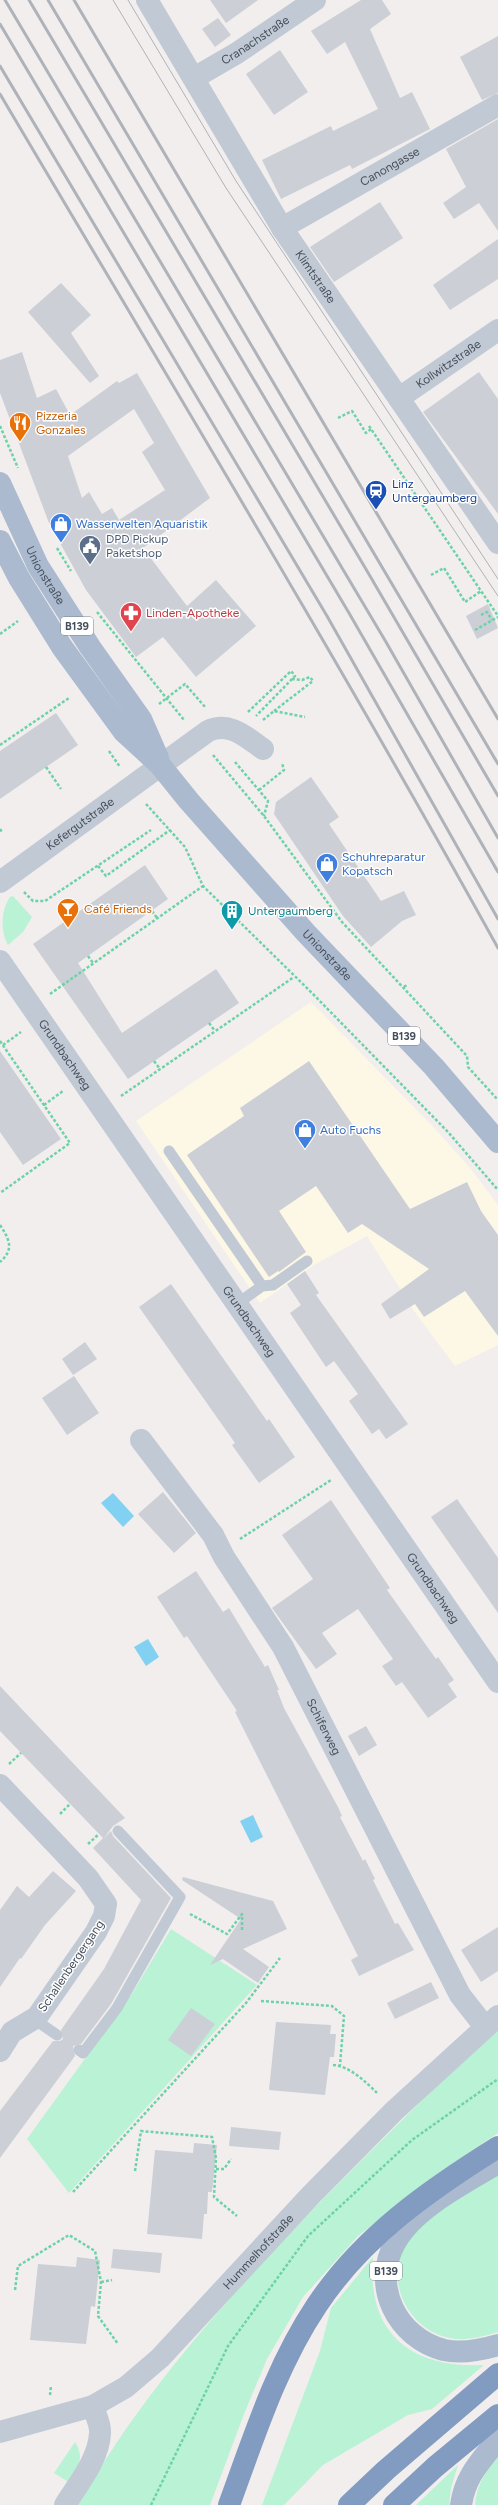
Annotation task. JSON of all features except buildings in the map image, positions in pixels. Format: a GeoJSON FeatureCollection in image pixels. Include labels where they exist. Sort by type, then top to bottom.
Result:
{"type":"FeatureCollection","features":[{"type":"Feature","properties":{"kind":"highway"},"geometry":{"type":"LineString","coordinates":[[229,2505],[270,2397],[290,2351],[317,2305],[347,2267],[409,2206],[444,2180],[498,2147]]}},
{"type":"Feature","properties":{"kind":"highway"},"geometry":{"type":"LineString","coordinates":[[349,2505],[386,2470],[498,2374]]}},
{"type":"Feature","properties":{"kind":"highway"},"geometry":{"type":"LineString","coordinates":[[394,2505],[435,2467],[498,2415]]}},
{"type":"Feature","properties":{"kind":"main road","name":"Unionstraße"},"geometry":{"type":"LineString","coordinates":[[0,483],[38,566],[90,647],[141,719],[160,765]]}},
{"type":"Feature","properties":{"kind":"main road","name":"Unionstraße"},"geometry":{"type":"LineString","coordinates":[[0,541],[19,578],[62,647],[124,732],[160,765],[189,801],[264,886],[434,1067],[498,1142]]}},
{"type":"Feature","properties":{"kind":"main road","name":"B139"},"geometry":{"type":"LineString","coordinates":[[498,2163],[427,2208],[406,2228],[389,2256],[385,2278],[389,2301],[393,2310],[408,2330],[417,2338],[432,2346],[456,2352],[482,2350],[498,2345]]}},
{"type":"Feature","properties":{"kind":"main road"},"geometry":{"type":"LineString","coordinates":[[461,2505],[462,2494],[474,2467],[498,2439]]}},
{"type":"Feature","properties":{"kind":"street","name":"Klimtstraße"},"geometry":{"type":"LineString","coordinates":[[147,0],[282,228],[498,543]]}},
{"type":"Feature","properties":{"kind":"street","name":"Cranachstraße"},"geometry":{"type":"LineString","coordinates":[[194,78],[237,53],[315,0]]}},
{"type":"Feature","properties":{"kind":"street","name":"Canongasse"},"geometry":{"type":"LineString","coordinates":[[282,228],[498,105]]}},
{"type":"Feature","properties":{"kind":"street","name":"Kollwitzstraße"},"geometry":{"type":"LineString","coordinates":[[399,398],[498,330]]}},
{"type":"Feature","properties":{"kind":"street"},"geometry":{"type":"LineString","coordinates":[[160,765],[208,731],[221,726],[240,733],[272,754]]}},
{"type":"Feature","properties":{"kind":"street","name":"Kefergutstraße"},"geometry":{"type":"LineString","coordinates":[[5,878],[160,765]]}},
{"type":"Feature","properties":{"kind":"street","name":"Grundbachweg"},"geometry":{"type":"LineString","coordinates":[[0,961],[498,1682]]}},
{"type":"Feature","properties":{"kind":"street","name":"Schiferweg"},"geometry":{"type":"LineString","coordinates":[[141,1440],[213,1535],[221,1551],[283,1647],[460,1995],[491,2021]]}},
{"type":"Feature","properties":{"kind":"street","name":"Schallenbergergang"},"geometry":{"type":"LineString","coordinates":[[0,2051],[12,2032],[34,2019],[96,1932],[104,1916],[106,1904],[88,1878],[3,1775]]}},
{"type":"Feature","properties":{"kind":"street","name":"Hummelhofstraße"},"geometry":{"type":"LineString","coordinates":[[0,2432],[93,2406],[126,2387],[160,2358],[310,2195],[395,2110],[491,2021]]}},
{"type":"Feature","properties":{"kind":"street"},"geometry":{"type":"LineString","coordinates":[[65,2505],[87,2471],[97,2446],[100,2432],[93,2406]]}},
{"type":"Feature","properties":{"kind":"lane"},"geometry":{"type":"LineString","coordinates":[[169,1151],[262,1286]]}},
{"type":"Feature","properties":{"kind":"lane"},"geometry":{"type":"LineString","coordinates":[[236,1304],[262,1286],[273,1286],[307,1261]]}},
{"type":"Feature","properties":{"kind":"lane"},"geometry":{"type":"LineString","coordinates":[[79,2050],[83,2054],[117,2008],[180,1897],[118,1832]]}},
{"type":"Feature","properties":{"kind":"lane"},"geometry":{"type":"LineString","coordinates":[[34,2019],[57,2035]]}},
{"type":"Feature","properties":{"kind":"path"},"geometry":{"type":"LineString","coordinates":[[338,418],[352,411],[366,433],[370,427],[498,616],[475,630]]}},
{"type":"Feature","properties":{"kind":"path"},"geometry":{"type":"LineString","coordinates":[[0,426],[21,474]]}},
{"type":"Feature","properties":{"kind":"path"},"geometry":{"type":"LineString","coordinates":[[56,545],[75,578]]}},
{"type":"Feature","properties":{"kind":"path"},"geometry":{"type":"LineString","coordinates":[[431,575],[444,568],[465,602],[481,591]]}},
{"type":"Feature","properties":{"kind":"path"},"geometry":{"type":"LineString","coordinates":[[96,611],[264,816],[342,922],[467,1056],[468,1067],[498,1100]]}},
{"type":"Feature","properties":{"kind":"path"},"geometry":{"type":"LineString","coordinates":[[481,615],[487,612],[492,620]]}},
{"type":"Feature","properties":{"kind":"path"},"geometry":{"type":"LineString","coordinates":[[0,634],[18,621]]}},
{"type":"Feature","properties":{"kind":"path"},"geometry":{"type":"LineString","coordinates":[[248,712],[291,671],[296,676],[256,714],[256,718]]}},
{"type":"Feature","properties":{"kind":"path"},"geometry":{"type":"LineString","coordinates":[[260,723],[313,681],[310,677],[302,680],[292,679]]}},
{"type":"Feature","properties":{"kind":"path"},"geometry":{"type":"LineString","coordinates":[[0,745],[69,698]]}},
{"type":"Feature","properties":{"kind":"path"},"geometry":{"type":"LineString","coordinates":[[274,711],[305,717]]}},
{"type":"Feature","properties":{"kind":"path"},"geometry":{"type":"LineString","coordinates":[[259,790],[284,770],[272,754]]}},
{"type":"Feature","properties":{"kind":"path"},"geometry":{"type":"LineString","coordinates":[[235,762],[268,801],[264,816]]}},
{"type":"Feature","properties":{"kind":"path"},"geometry":{"type":"LineString","coordinates":[[46,767],[61,789]]}},
{"type":"Feature","properties":{"kind":"path"},"geometry":{"type":"LineString","coordinates":[[0,828],[2,832]]}},
{"type":"Feature","properties":{"kind":"path"},"geometry":{"type":"LineString","coordinates":[[5,878],[28,898],[40,903],[51,898],[151,830]]}},
{"type":"Feature","properties":{"kind":"path"},"geometry":{"type":"LineString","coordinates":[[98,866],[106,876],[170,830]]}},
{"type":"Feature","properties":{"kind":"path"},"geometry":{"type":"LineString","coordinates":[[45,997],[203,886]]}},
{"type":"Feature","properties":{"kind":"path"},"geometry":{"type":"LineString","coordinates":[[152,910],[157,918]]}},
{"type":"Feature","properties":{"kind":"path"},"geometry":{"type":"LineString","coordinates":[[88,956],[93,963]]}},
{"type":"Feature","properties":{"kind":"path"},"geometry":{"type":"LineString","coordinates":[[276,960],[448,1132],[498,1190]]}},
{"type":"Feature","properties":{"kind":"path"},"geometry":{"type":"LineString","coordinates":[[115,1100],[294,977]]}},
{"type":"Feature","properties":{"kind":"path"},"geometry":{"type":"LineString","coordinates":[[404,987],[408,984]]}},
{"type":"Feature","properties":{"kind":"path"},"geometry":{"type":"LineString","coordinates":[[209,1023],[215,1031]]}},
{"type":"Feature","properties":{"kind":"path"},"geometry":{"type":"LineString","coordinates":[[3,1045],[21,1032]]}},
{"type":"Feature","properties":{"kind":"path"},"geometry":{"type":"LineString","coordinates":[[0,1041],[70,1143],[0,1193]]}},
{"type":"Feature","properties":{"kind":"path"},"geometry":{"type":"LineString","coordinates":[[154,1061],[160,1069]]}},
{"type":"Feature","properties":{"kind":"path"},"geometry":{"type":"LineString","coordinates":[[44,1105],[63,1091]]}},
{"type":"Feature","properties":{"kind":"path"},"geometry":{"type":"LineString","coordinates":[[0,1225],[10,1241],[10,1250],[0,1262]]}},
{"type":"Feature","properties":{"kind":"path"},"geometry":{"type":"LineString","coordinates":[[221,1551],[332,1480]]}},
{"type":"Feature","properties":{"kind":"path"},"geometry":{"type":"LineString","coordinates":[[3,1775],[21,1753]]}},
{"type":"Feature","properties":{"kind":"path"},"geometry":{"type":"LineString","coordinates":[[192,1910],[190,1914],[227,1934],[242,1914],[242,1932]]}},
{"type":"Feature","properties":{"kind":"path"},"geometry":{"type":"LineString","coordinates":[[73,2192],[246,2003],[280,1958]]}},
{"type":"Feature","properties":{"kind":"path"},"geometry":{"type":"LineString","coordinates":[[261,2001],[332,2006],[344,2016],[340,2065]]}},
{"type":"Feature","properties":{"kind":"path"},"geometry":{"type":"LineString","coordinates":[[333,2065],[340,2065],[367,2083],[395,2110]]}},
{"type":"Feature","properties":{"kind":"path"},"geometry":{"type":"LineString","coordinates":[[151,2505],[228,2346],[308,2236],[412,2140],[498,2079]]}},
{"type":"Feature","properties":{"kind":"path"},"geometry":{"type":"LineString","coordinates":[[135,2171],[141,2131],[212,2137],[216,2158],[214,2197],[237,2216]]}},
{"type":"Feature","properties":{"kind":"path"},"geometry":{"type":"LineString","coordinates":[[216,2169],[224,2169],[231,2159]]}},
{"type":"Feature","properties":{"kind":"path"},"geometry":{"type":"LineString","coordinates":[[15,2290],[18,2266],[69,2235],[94,2251],[101,2282],[98,2316],[118,2344]]}},
{"type":"Feature","properties":{"kind":"path"},"geometry":{"type":"LineString","coordinates":[[101,2282],[108,2283],[112,2280]]}},
{"type":"Feature","properties":{"kind":"shaded area","name":"Auto Fuchs"},"geometry":{"type":"Polygon","coordinates":[[[311,1002],[437,1131],[471,1169],[498,1205],[498,1345],[455,1366],[414,1311],[367,1236],[314,1265],[260,1303],[136,1121],[311,1002]]]}},
{"type":"Feature","properties":{"kind":"green space"},"geometry":{"type":"Polygon","coordinates":[[[13,896],[32,917],[23,932],[8,945],[5,939],[3,927],[3,914],[7,902],[10,897],[13,896]]]}},
{"type":"Feature","properties":{"kind":"green space"},"geometry":{"type":"Polygon","coordinates":[[[171,1929],[257,1985],[69,2193],[27,2139],[133,1992],[171,1929]]]}},
{"type":"Feature","properties":{"kind":"green space"},"geometry":{"type":"Polygon","coordinates":[[[498,2031],[498,2133],[434,2176],[358,2236],[303,2297],[267,2359],[244,2414],[210,2505],[78,2505],[105,2460],[134,2417],[166,2375],[233,2295],[304,2218],[379,2143],[498,2031]]]}},
{"type":"Feature","properties":{"kind":"green space"},"geometry":{"type":"Polygon","coordinates":[[[498,2175],[498,2332],[467,2339],[456,2339],[441,2336],[427,2329],[407,2308],[401,2294],[398,2279],[398,2264],[403,2249],[410,2237],[432,2216],[445,2206],[498,2175]]]}},
{"type":"Feature","properties":{"kind":"green space"},"geometry":{"type":"Polygon","coordinates":[[[373,2257],[373,2284],[377,2306],[386,2326],[398,2341],[415,2353],[435,2360],[458,2365],[484,2365],[432,2409],[408,2415],[323,2465],[284,2505],[262,2505],[320,2351],[331,2308],[373,2257]]]}},
{"type":"Feature","properties":{"kind":"green space"},"geometry":{"type":"Polygon","coordinates":[[[75,2442],[80,2453],[80,2458],[76,2473],[70,2483],[54,2473],[75,2442]]]}},
{"type":"Feature","properties":{"kind":"green space"},"geometry":{"type":"Polygon","coordinates":[[[498,2455],[498,2505],[475,2505],[477,2491],[480,2484],[486,2472],[498,2455]]]}},
{"type":"Feature","properties":{"kind":"green space"},"geometry":{"type":"Polygon","coordinates":[[[458,2465],[451,2488],[449,2505],[416,2505],[458,2465]]]}},
{"type":"Feature","properties":{"kind":"water"},"geometry":{"type":"Polygon","coordinates":[[[113,1493],[134,1516],[123,1527],[101,1503],[113,1493]]]}},
{"type":"Feature","properties":{"kind":"water"},"geometry":{"type":"Polygon","coordinates":[[[148,1639],[159,1657],[146,1666],[134,1647],[148,1639]]]}},
{"type":"Feature","properties":{"kind":"water"},"geometry":{"type":"Polygon","coordinates":[[[253,1815],[263,1837],[251,1843],[240,1821],[253,1815]]]}},
{"type":"Feature","properties":{"kind":"tram line"},"geometry":{"type":"LineString","coordinates":[[113,0],[226,188],[498,596]]}},
{"type":"Feature","properties":{"kind":"tram line"},"geometry":{"type":"LineString","coordinates":[[128,0],[236,181],[498,579]]}},
{"type":"Feature","properties":{"kind":"railway"},"geometry":{"type":"LineString","coordinates":[[5,0],[386,642],[498,838]]}},
{"type":"Feature","properties":{"kind":"railway"},"geometry":{"type":"LineString","coordinates":[[29,0],[370,576],[498,796]]}},
{"type":"Feature","properties":{"kind":"railway"},"geometry":{"type":"LineString","coordinates":[[48,0],[498,764]]}},
{"type":"Feature","properties":{"kind":"railway"},"geometry":{"type":"LineString","coordinates":[[74,0],[498,719]]}},
{"type":"Feature","properties":{"kind":"railway"},"geometry":{"type":"LineString","coordinates":[[0,24],[349,613],[498,872]]}},
{"type":"Feature","properties":{"kind":"railway"},"geometry":{"type":"LineString","coordinates":[[0,66],[327,616],[498,919]]}},
{"type":"Feature","properties":{"kind":"railway"},"geometry":{"type":"LineString","coordinates":[[0,94],[314,626],[438,840],[498,948]]}},
{"type":"Feature","properties":{"kind":"place","name":"Pizzeria Gonzales"},"geometry":{"type":"Point","coordinates":[20,442]}},
{"type":"Feature","properties":{"kind":"place","name":"Linz Untergaumberg"},"geometry":{"type":"Point","coordinates":[376,510]}},
{"type":"Feature","properties":{"kind":"place","name":"Wasserwelten Aquaristik"},"geometry":{"type":"Point","coordinates":[61,544]}},
{"type":"Feature","properties":{"kind":"place","name":"DPD Pickup Paketshop"},"geometry":{"type":"Point","coordinates":[90,566]}},
{"type":"Feature","properties":{"kind":"place","name":"Linden-Apotheke"},"geometry":{"type":"Point","coordinates":[131,632]}},
{"type":"Feature","properties":{"kind":"place","name":"Schuhreparatur Kopatsch"},"geometry":{"type":"Point","coordinates":[327,884]}},
{"type":"Feature","properties":{"kind":"place","name":"Café Friends"},"geometry":{"type":"Point","coordinates":[68,928]}},
{"type":"Feature","properties":{"kind":"place","name":"Untergaumberg"},"geometry":{"type":"Point","coordinates":[232,930]}},
{"type":"Feature","properties":{"kind":"place","name":"Auto Fuchs"},"geometry":{"type":"Point","coordinates":[305,1150]}}]}
